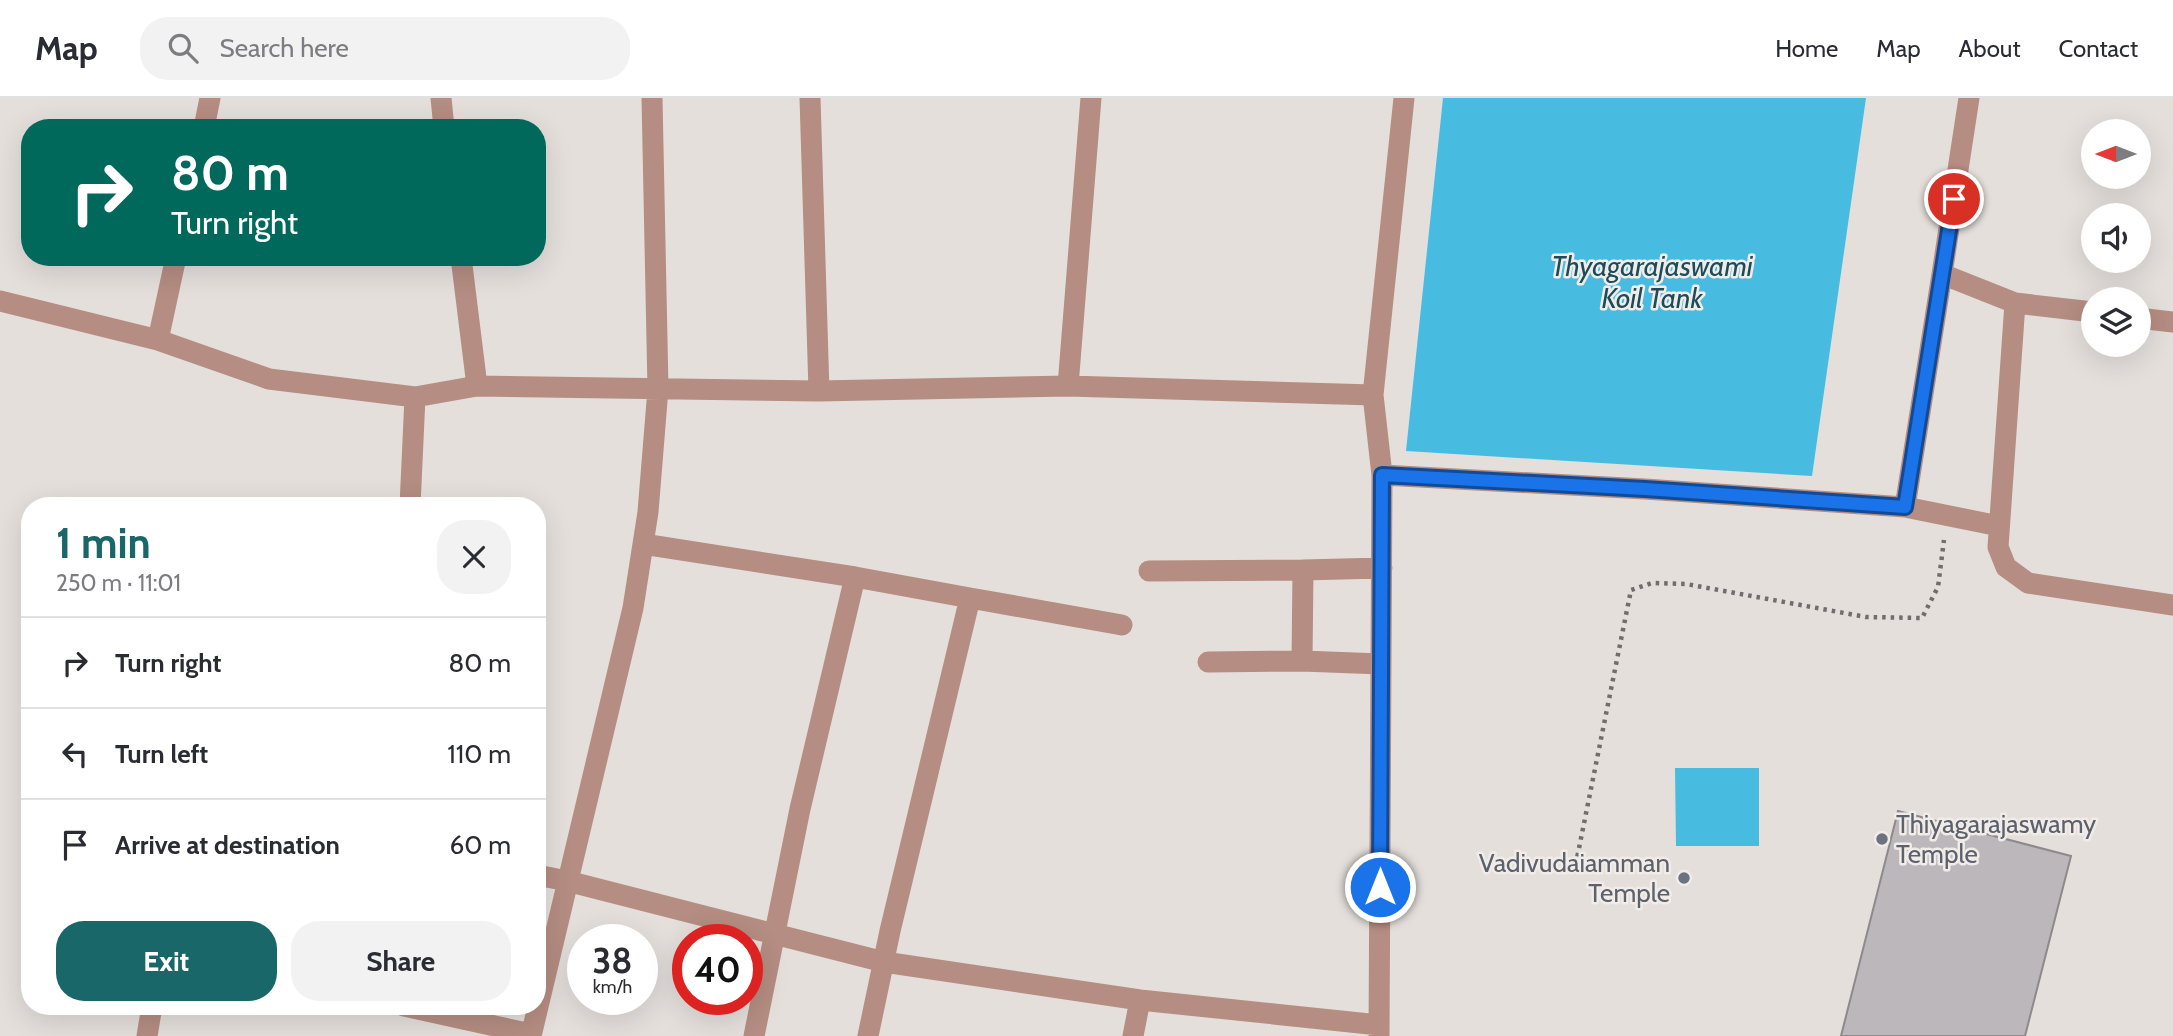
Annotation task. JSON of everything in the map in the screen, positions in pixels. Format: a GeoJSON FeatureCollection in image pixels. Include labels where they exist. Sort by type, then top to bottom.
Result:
{"type":"FeatureCollection","features":[{"type":"Feature","properties":{"kind":"street"},"geometry":{"type":"LineString","coordinates":[[206,119],[210,98]]}},
{"type":"Feature","properties":{"kind":"street"},"geometry":{"type":"LineString","coordinates":[[441,98],[443,119]]}},
{"type":"Feature","properties":{"kind":"street"},"geometry":{"type":"LineString","coordinates":[[546,971],[634,607],[643,544],[658,389],[652,98]]}},
{"type":"Feature","properties":{"kind":"street"},"geometry":{"type":"LineString","coordinates":[[810,98],[819,391]]}},
{"type":"Feature","properties":{"kind":"street"},"geometry":{"type":"LineString","coordinates":[[1068,386],[1091,98]]}},
{"type":"Feature","properties":{"kind":"street"},"geometry":{"type":"LineString","coordinates":[[546,877],[884,962],[1140,1000],[1379,1031],[1382,475],[1373,395],[1404,98]]}},
{"type":"Feature","properties":{"kind":"street"},"geometry":{"type":"LineString","coordinates":[[1905,507],[1969,98]]}},
{"type":"Feature","properties":{"kind":"street"},"geometry":{"type":"LineString","coordinates":[[158,340],[174,266]]}},
{"type":"Feature","properties":{"kind":"street"},"geometry":{"type":"LineString","coordinates":[[462,266],[477,386]]}},
{"type":"Feature","properties":{"kind":"street"},"geometry":{"type":"LineString","coordinates":[[1942,274],[2015,303],[2081,311]]}},
{"type":"Feature","properties":{"kind":"street"},"geometry":{"type":"LineString","coordinates":[[0,301],[158,340],[269,379],[415,397],[477,386],[819,391],[1068,386],[1373,395]]}},
{"type":"Feature","properties":{"kind":"street"},"geometry":{"type":"LineString","coordinates":[[2015,303],[1998,547],[2006,567],[2028,583],[2173,605]]}},
{"type":"Feature","properties":{"kind":"street"},"geometry":{"type":"LineString","coordinates":[[2151,319],[2173,322]]}},
{"type":"Feature","properties":{"kind":"street"},"geometry":{"type":"LineString","coordinates":[[410,497],[415,397]]}},
{"type":"Feature","properties":{"kind":"street"},"geometry":{"type":"LineString","coordinates":[[1382,475],[1905,507],[1999,526]]}},
{"type":"Feature","properties":{"kind":"street"},"geometry":{"type":"LineString","coordinates":[[643,544],[855,577],[1122,625]]}},
{"type":"Feature","properties":{"kind":"street"},"geometry":{"type":"LineString","coordinates":[[1149,571],[1382,568]]}},
{"type":"Feature","properties":{"kind":"street"},"geometry":{"type":"LineString","coordinates":[[1302,661],[1303,570]]}},
{"type":"Feature","properties":{"kind":"street"},"geometry":{"type":"LineString","coordinates":[[754,1036],[800,809],[855,577]]}},
{"type":"Feature","properties":{"kind":"street"},"geometry":{"type":"LineString","coordinates":[[868,1036],[970,598]]}},
{"type":"Feature","properties":{"kind":"street"},"geometry":{"type":"LineString","coordinates":[[1208,662],[1381,664]]}},
{"type":"Feature","properties":{"kind":"street"},"geometry":{"type":"LineString","coordinates":[[1133,1036],[1140,1000]]}},
{"type":"Feature","properties":{"kind":"street"},"geometry":{"type":"LineString","coordinates":[[147,1036],[150,1015]]}},
{"type":"Feature","properties":{"kind":"street"},"geometry":{"type":"LineString","coordinates":[[443,1015],[531,1035],[536,1015]]}},
{"type":"Feature","properties":{"kind":"path"},"geometry":{"type":"LineString","coordinates":[[1574,873],[1631,590],[1652,583],[1686,584],[1866,617],[1922,618],[1938,587],[1947,515]]}},
{"type":"Feature","properties":{"kind":"water","name":"Thyagarajaswami Koil Tank"},"geometry":{"type":"Polygon","coordinates":[[[1443,98],[1866,98],[1812,476],[1406,451],[1443,98]]]}},
{"type":"Feature","properties":{"kind":"water"},"geometry":{"type":"Polygon","coordinates":[[[1675,768],[1759,768],[1759,846],[1676,846],[1675,768]]]}},
{"type":"Feature","properties":{"kind":"building"},"geometry":{"type":"Polygon","coordinates":[[[1898,811],[2071,856],[2025,1036],[1841,1036],[1898,811]]]}},
{"type":"Feature","properties":{"kind":"place","name":"Thiyagarajaswamy Temple"},"geometry":{"type":"Point","coordinates":[1882,839]}},
{"type":"Feature","properties":{"kind":"place","name":"Vadivudaiamman Temple"},"geometry":{"type":"Point","coordinates":[1684,878]}},
{"type":"Feature","properties":{"kind":"route"},"geometry":{"type":"LineString","coordinates":[[1380,887],[1382,475],[1905,507],[1954,199]]}}]}
